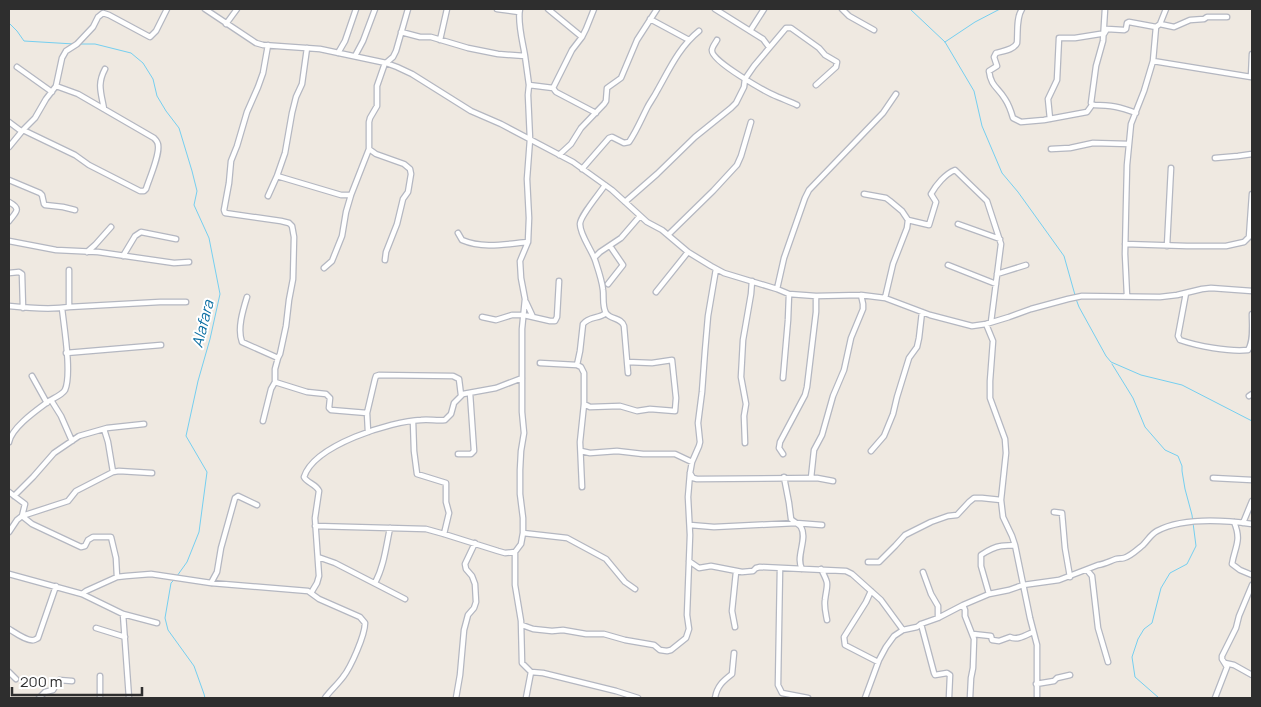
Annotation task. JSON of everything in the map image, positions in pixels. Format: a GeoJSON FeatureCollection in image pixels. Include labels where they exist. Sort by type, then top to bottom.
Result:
{"type":"FeatureCollection","features":[{"type":"Feature","properties":{"kind":"street"},"geometry":{"type":"LineString","coordinates":[[9,147],[22,130],[32,122],[58,83],[63,54],[84,37],[93,27],[98,17],[103,13],[109,14],[150,37],[156,32],[167,9]]}},
{"type":"Feature","properties":{"kind":"street"},"geometry":{"type":"LineString","coordinates":[[205,9],[256,43],[320,49],[385,63],[412,74],[471,111],[530,139],[582,169],[605,185],[647,222],[668,235],[688,252],[716,269],[788,294],[816,296],[861,295],[885,298],[930,315],[972,326],[989,323],[1068,298],[1082,296],[1160,297],[1211,288],[1252,291]]}},
{"type":"Feature","properties":{"kind":"street"},"geometry":{"type":"LineString","coordinates":[[226,24],[237,9]]}},
{"type":"Feature","properties":{"kind":"street"},"geometry":{"type":"LineString","coordinates":[[338,53],[345,41],[356,9]]}},
{"type":"Feature","properties":{"kind":"street"},"geometry":{"type":"LineString","coordinates":[[355,56],[375,9]]}},
{"type":"Feature","properties":{"kind":"street"},"geometry":{"type":"LineString","coordinates":[[324,268],[332,261],[342,236],[351,195],[369,148],[369,122],[377,106],[377,86],[385,63],[393,57],[408,9]]}},
{"type":"Feature","properties":{"kind":"street"},"geometry":{"type":"LineString","coordinates":[[440,40],[447,9]]}},
{"type":"Feature","properties":{"kind":"street"},"geometry":{"type":"LineString","coordinates":[[497,9],[519,10],[529,85],[528,242],[520,260],[525,300],[522,329],[522,412],[524,433],[521,451],[520,494],[523,533],[521,544],[515,552],[515,585],[522,625],[522,664],[531,672],[616,691],[638,698]]}},
{"type":"Feature","properties":{"kind":"street"},"geometry":{"type":"LineString","coordinates":[[548,9],[582,37]]}},
{"type":"Feature","properties":{"kind":"street"},"geometry":{"type":"LineString","coordinates":[[554,88],[572,50],[582,37],[594,9]]}},
{"type":"Feature","properties":{"kind":"street"},"geometry":{"type":"LineString","coordinates":[[559,155],[571,144],[581,128],[606,101],[607,88],[621,78],[637,40],[657,9]]}},
{"type":"Feature","properties":{"kind":"street"},"geometry":{"type":"LineString","coordinates":[[715,9],[763,39],[769,47]]}},
{"type":"Feature","properties":{"kind":"street"},"geometry":{"type":"LineString","coordinates":[[750,31],[764,9]]}},
{"type":"Feature","properties":{"kind":"street"},"geometry":{"type":"LineString","coordinates":[[842,9],[849,16],[874,30]]}},
{"type":"Feature","properties":{"kind":"street"},"geometry":{"type":"LineString","coordinates":[[1022,9],[1019,16],[1016,46],[996,53],[994,57],[997,66],[990,70],[990,80],[1004,97],[1010,107],[1013,118],[1021,122],[1050,119],[1087,112],[1092,105]]}},
{"type":"Feature","properties":{"kind":"street"},"geometry":{"type":"LineString","coordinates":[[1092,105],[1090,100],[1104,34],[1105,9]]}},
{"type":"Feature","properties":{"kind":"street"},"geometry":{"type":"LineString","coordinates":[[1127,296],[1125,244],[1127,165],[1131,124],[1153,61],[1158,25],[1166,9]]}},
{"type":"Feature","properties":{"kind":"street"},"geometry":{"type":"LineString","coordinates":[[1050,119],[1048,99],[1056,80],[1059,38],[1104,34],[1107,29],[1125,30],[1129,22],[1174,27],[1190,20],[1207,17],[1227,17]]}},
{"type":"Feature","properties":{"kind":"street"},"geometry":{"type":"LineString","coordinates":[[650,18],[690,40]]}},
{"type":"Feature","properties":{"kind":"street"},"geometry":{"type":"LineString","coordinates":[[625,202],[695,137],[730,108],[739,98],[744,88],[745,79],[758,60],[776,42],[786,28],[791,28],[836,62],[836,67],[816,85]]}},
{"type":"Feature","properties":{"kind":"street"},"geometry":{"type":"LineString","coordinates":[[582,169],[609,138],[612,137],[624,143],[628,142],[673,61],[699,31]]}},
{"type":"Feature","properties":{"kind":"street"},"geometry":{"type":"LineString","coordinates":[[401,32],[420,38],[430,37],[498,54],[525,56]]}},
{"type":"Feature","properties":{"kind":"street"},"geometry":{"type":"LineString","coordinates":[[718,40],[712,49],[714,56],[745,79],[797,105]]}},
{"type":"Feature","properties":{"kind":"street"},"geometry":{"type":"LineString","coordinates":[[263,421],[271,389],[275,382],[275,369],[286,326],[293,278],[294,237],[292,226],[282,221],[225,213],[224,210],[231,161],[247,112],[261,80],[268,45]]}},
{"type":"Feature","properties":{"kind":"street"},"geometry":{"type":"LineString","coordinates":[[268,196],[278,176],[285,153],[292,113],[302,84],[307,48]]}},
{"type":"Feature","properties":{"kind":"street"},"geometry":{"type":"LineString","coordinates":[[1153,61],[1250,77],[1252,54]]}},
{"type":"Feature","properties":{"kind":"street"},"geometry":{"type":"LineString","coordinates":[[17,67],[52,92]]}},
{"type":"Feature","properties":{"kind":"street"},"geometry":{"type":"LineString","coordinates":[[104,109],[100,78],[105,68]]}},
{"type":"Feature","properties":{"kind":"street"},"geometry":{"type":"LineString","coordinates":[[529,85],[554,88],[556,92],[596,113]]}},
{"type":"Feature","properties":{"kind":"street"},"geometry":{"type":"LineString","coordinates":[[9,122],[145,191],[155,164],[158,144],[154,138],[78,94],[56,86]]}},
{"type":"Feature","properties":{"kind":"street"},"geometry":{"type":"LineString","coordinates":[[777,290],[784,258],[809,190],[883,113],[896,94]]}},
{"type":"Feature","properties":{"kind":"street"},"geometry":{"type":"LineString","coordinates":[[1092,105],[1116,106],[1136,113]]}},
{"type":"Feature","properties":{"kind":"street"},"geometry":{"type":"LineString","coordinates":[[668,235],[713,191],[737,164],[751,122]]}},
{"type":"Feature","properties":{"kind":"street"},"geometry":{"type":"LineString","coordinates":[[1051,149],[1070,148],[1093,143],[1130,144]]}},
{"type":"Feature","properties":{"kind":"street"},"geometry":{"type":"LineString","coordinates":[[369,148],[376,154],[404,164],[410,169],[411,174],[408,192],[403,199],[385,260]]}},
{"type":"Feature","properties":{"kind":"street"},"geometry":{"type":"LineString","coordinates":[[1215,158],[1252,154]]}},
{"type":"Feature","properties":{"kind":"street"},"geometry":{"type":"LineString","coordinates":[[1167,246],[1171,168]]}},
{"type":"Feature","properties":{"kind":"street"},"geometry":{"type":"LineString","coordinates":[[864,194],[886,198],[908,220],[929,225],[936,202],[931,194],[938,184],[955,170],[987,202],[1000,238],[1001,249],[989,323],[993,341],[990,398],[1005,439],[1006,454],[1002,517],[1015,545],[1037,645],[1037,698]]}},
{"type":"Feature","properties":{"kind":"street"},"geometry":{"type":"LineString","coordinates":[[278,176],[341,195],[351,195]]}},
{"type":"Feature","properties":{"kind":"street"},"geometry":{"type":"LineString","coordinates":[[9,180],[40,193],[45,205],[75,210]]}},
{"type":"Feature","properties":{"kind":"street"},"geometry":{"type":"LineString","coordinates":[[605,185],[579,223],[584,239],[595,257],[603,289],[606,313],[622,322],[624,326],[628,373]]}},
{"type":"Feature","properties":{"kind":"street"},"geometry":{"type":"LineString","coordinates":[[1125,244],[1226,246],[1244,242],[1249,237],[1252,194]]}},
{"type":"Feature","properties":{"kind":"street"},"geometry":{"type":"LineString","coordinates":[[9,202],[17,210],[16,214],[9,221]]}},
{"type":"Feature","properties":{"kind":"street"},"geometry":{"type":"LineString","coordinates":[[595,257],[621,238],[640,216]]}},
{"type":"Feature","properties":{"kind":"street"},"geometry":{"type":"LineString","coordinates":[[885,298],[893,264],[907,228],[908,220]]}},
{"type":"Feature","properties":{"kind":"street"},"geometry":{"type":"LineString","coordinates":[[958,224],[1000,238]]}},
{"type":"Feature","properties":{"kind":"street"},"geometry":{"type":"LineString","coordinates":[[87,252],[111,227]]}},
{"type":"Feature","properties":{"kind":"street"},"geometry":{"type":"LineString","coordinates":[[123,256],[135,236],[141,232],[176,239]]}},
{"type":"Feature","properties":{"kind":"street"},"geometry":{"type":"LineString","coordinates":[[458,233],[462,240],[481,245],[491,246],[528,242]]}},
{"type":"Feature","properties":{"kind":"street"},"geometry":{"type":"LineString","coordinates":[[9,241],[56,250],[174,263],[189,262]]}},
{"type":"Feature","properties":{"kind":"street"},"geometry":{"type":"LineString","coordinates":[[608,284],[623,265],[610,246]]}},
{"type":"Feature","properties":{"kind":"street"},"geometry":{"type":"LineString","coordinates":[[656,292],[688,252]]}},
{"type":"Feature","properties":{"kind":"street"},"geometry":{"type":"LineString","coordinates":[[997,274],[1026,265]]}},
{"type":"Feature","properties":{"kind":"street"},"geometry":{"type":"LineString","coordinates":[[948,266],[996,284]]}},
{"type":"Feature","properties":{"kind":"street"},"geometry":{"type":"LineString","coordinates":[[522,625],[542,630],[604,634],[654,646],[663,650],[672,650],[686,638],[688,634],[690,525],[688,497],[692,462],[700,442],[698,424],[708,316],[716,269]]}},
{"type":"Feature","properties":{"kind":"street"},"geometry":{"type":"LineString","coordinates":[[69,270],[69,307]]}},
{"type":"Feature","properties":{"kind":"street"},"geometry":{"type":"LineString","coordinates":[[9,273],[19,272],[22,274],[23,308]]}},
{"type":"Feature","properties":{"kind":"street"},"geometry":{"type":"LineString","coordinates":[[482,318],[496,320],[512,315],[524,315],[550,321],[556,320],[558,317],[559,281]]}},
{"type":"Feature","properties":{"kind":"street"},"geometry":{"type":"LineString","coordinates":[[745,443],[744,416],[746,404],[741,376],[743,340],[752,281]]}},
{"type":"Feature","properties":{"kind":"street"},"geometry":{"type":"LineString","coordinates":[[1186,293],[1178,336],[1184,342],[1214,348],[1239,351],[1248,350],[1252,339],[1252,314]]}},
{"type":"Feature","properties":{"kind":"street"},"geometry":{"type":"LineString","coordinates":[[783,378],[788,320],[788,294]]}},
{"type":"Feature","properties":{"kind":"street"},"geometry":{"type":"LineString","coordinates":[[811,478],[814,450],[822,435],[833,396],[844,370],[851,338],[863,309],[861,295]]}},
{"type":"Feature","properties":{"kind":"street"},"geometry":{"type":"LineString","coordinates":[[783,454],[779,448],[780,442],[805,395],[807,387],[816,312],[816,296]]}},
{"type":"Feature","properties":{"kind":"street"},"geometry":{"type":"LineString","coordinates":[[246,297],[241,324],[242,342],[278,358]]}},
{"type":"Feature","properties":{"kind":"street"},"geometry":{"type":"LineString","coordinates":[[525,300],[533,317]]}},
{"type":"Feature","properties":{"kind":"street"},"geometry":{"type":"LineString","coordinates":[[9,306],[62,308],[186,302]]}},
{"type":"Feature","properties":{"kind":"street"},"geometry":{"type":"LineString","coordinates":[[9,442],[12,433],[34,412],[62,394],[65,389],[68,368],[62,308]]}},
{"type":"Feature","properties":{"kind":"street"},"geometry":{"type":"LineString","coordinates":[[871,451],[884,436],[893,414],[909,358],[919,338],[922,312]]}},
{"type":"Feature","properties":{"kind":"street"},"geometry":{"type":"LineString","coordinates":[[577,364],[583,324],[589,319],[606,313]]}},
{"type":"Feature","properties":{"kind":"street"},"geometry":{"type":"LineString","coordinates":[[66,354],[161,345]]}},
{"type":"Feature","properties":{"kind":"street"},"geometry":{"type":"LineString","coordinates":[[584,404],[590,407],[620,406],[637,412],[650,409],[675,411],[676,398],[672,360],[652,363],[627,362]]}},
{"type":"Feature","properties":{"kind":"street"},"geometry":{"type":"LineString","coordinates":[[540,363],[577,364],[584,372],[584,404],[580,442],[582,487]]}},
{"type":"Feature","properties":{"kind":"street"},"geometry":{"type":"LineString","coordinates":[[32,376],[61,416],[72,440]]}},
{"type":"Feature","properties":{"kind":"street"},"geometry":{"type":"LineString","coordinates":[[368,432],[367,413],[376,376],[454,376],[459,380],[461,395]]}},
{"type":"Feature","properties":{"kind":"street"},"geometry":{"type":"LineString","coordinates":[[311,593],[319,576],[315,526],[319,491],[316,486],[305,479],[304,474],[316,459],[343,442],[379,428],[413,421],[445,420],[451,414],[454,403],[461,395],[496,388],[522,378]]}},
{"type":"Feature","properties":{"kind":"street"},"geometry":{"type":"LineString","coordinates":[[275,382],[307,392],[328,395],[330,398],[329,408],[331,410],[367,413]]}},
{"type":"Feature","properties":{"kind":"street"},"geometry":{"type":"LineString","coordinates":[[458,454],[471,454],[474,451],[470,393]]}},
{"type":"Feature","properties":{"kind":"street"},"geometry":{"type":"LineString","coordinates":[[413,421],[417,474],[446,483],[446,502],[449,513],[444,534]]}},
{"type":"Feature","properties":{"kind":"street"},"geometry":{"type":"LineString","coordinates":[[14,496],[34,477],[54,453],[79,436],[104,429],[144,424]]}},
{"type":"Feature","properties":{"kind":"street"},"geometry":{"type":"LineString","coordinates":[[104,429],[113,472]]}},
{"type":"Feature","properties":{"kind":"street"},"geometry":{"type":"LineString","coordinates":[[581,451],[590,453],[617,451],[644,454],[675,454],[692,462]]}},
{"type":"Feature","properties":{"kind":"street"},"geometry":{"type":"LineString","coordinates":[[9,532],[22,516],[68,501],[76,491],[113,472],[152,473]]}},
{"type":"Feature","properties":{"kind":"street"},"geometry":{"type":"LineString","coordinates":[[690,473],[697,479],[784,477],[822,478],[833,481]]}},
{"type":"Feature","properties":{"kind":"street"},"geometry":{"type":"LineString","coordinates":[[784,477],[790,503],[791,520],[802,529],[802,547],[799,562],[802,569]]}},
{"type":"Feature","properties":{"kind":"street"},"geometry":{"type":"LineString","coordinates":[[1213,478],[1252,480]]}},
{"type":"Feature","properties":{"kind":"street"},"geometry":{"type":"LineString","coordinates":[[9,492],[25,504],[22,516]]}},
{"type":"Feature","properties":{"kind":"street"},"geometry":{"type":"LineString","coordinates":[[211,583],[217,572],[234,498],[238,496],[257,505]]}},
{"type":"Feature","properties":{"kind":"street"},"geometry":{"type":"LineString","coordinates":[[868,562],[879,562],[905,535],[930,522],[957,514],[974,498],[1002,500]]}},
{"type":"Feature","properties":{"kind":"street"},"geometry":{"type":"LineString","coordinates":[[1243,523],[1252,501]]}},
{"type":"Feature","properties":{"kind":"street"},"geometry":{"type":"LineString","coordinates":[[1054,512],[1062,513],[1070,577]]}},
{"type":"Feature","properties":{"kind":"street"},"geometry":{"type":"LineString","coordinates":[[22,516],[32,524],[81,547],[85,546],[88,540],[93,537],[111,537],[116,558],[117,578]]}},
{"type":"Feature","properties":{"kind":"street"},"geometry":{"type":"LineString","coordinates":[[865,698],[878,662],[890,641],[903,630],[917,627],[989,594],[1023,585],[1059,580],[1098,565],[1123,558],[1133,552],[1157,531],[1186,522],[1214,521],[1252,524]]}},
{"type":"Feature","properties":{"kind":"street"},"geometry":{"type":"LineString","coordinates":[[1234,522],[1238,533],[1232,564],[1252,575]]}},
{"type":"Feature","properties":{"kind":"street"},"geometry":{"type":"LineString","coordinates":[[690,525],[714,527],[796,523],[822,525]]}},
{"type":"Feature","properties":{"kind":"street"},"geometry":{"type":"LineString","coordinates":[[315,526],[426,529],[498,551],[515,552]]}},
{"type":"Feature","properties":{"kind":"street"},"geometry":{"type":"LineString","coordinates":[[375,583],[380,574],[386,552],[390,528]]}},
{"type":"Feature","properties":{"kind":"street"},"geometry":{"type":"LineString","coordinates":[[523,533],[567,538],[606,559],[624,582],[635,589]]}},
{"type":"Feature","properties":{"kind":"street"},"geometry":{"type":"LineString","coordinates":[[456,698],[464,630],[468,615],[476,602],[475,584],[465,564],[475,543]]}},
{"type":"Feature","properties":{"kind":"street"},"geometry":{"type":"LineString","coordinates":[[989,594],[981,566],[981,555],[1002,546],[1015,545]]}},
{"type":"Feature","properties":{"kind":"street"},"geometry":{"type":"LineString","coordinates":[[318,558],[335,563],[405,599]]}},
{"type":"Feature","properties":{"kind":"street"},"geometry":{"type":"LineString","coordinates":[[689,561],[699,568],[711,566],[736,572],[753,571],[760,567],[846,571],[852,574],[881,600],[903,630]]}},
{"type":"Feature","properties":{"kind":"street"},"geometry":{"type":"LineString","coordinates":[[780,568],[778,685],[782,693],[808,698]]}},
{"type":"Feature","properties":{"kind":"street"},"geometry":{"type":"LineString","coordinates":[[821,569],[828,585],[825,601],[827,620]]}},
{"type":"Feature","properties":{"kind":"street"},"geometry":{"type":"LineString","coordinates":[[1087,570],[1092,576],[1098,628],[1108,662]]}},
{"type":"Feature","properties":{"kind":"street"},"geometry":{"type":"LineString","coordinates":[[735,627],[732,611],[736,572]]}},
{"type":"Feature","properties":{"kind":"street"},"geometry":{"type":"LineString","coordinates":[[923,572],[931,594],[938,606],[938,618]]}},
{"type":"Feature","properties":{"kind":"street"},"geometry":{"type":"LineString","coordinates":[[9,574],[82,594],[123,614],[157,623]]}},
{"type":"Feature","properties":{"kind":"street"},"geometry":{"type":"LineString","coordinates":[[82,594],[117,578],[151,574],[211,583],[311,593],[319,599],[360,617],[365,622],[361,638],[346,672],[325,698]]}},
{"type":"Feature","properties":{"kind":"street"},"geometry":{"type":"LineString","coordinates":[[1215,698],[1227,667],[1222,656],[1236,628],[1252,585]]}},
{"type":"Feature","properties":{"kind":"street"},"geometry":{"type":"LineString","coordinates":[[9,629],[24,638],[36,640],[56,586]]}},
{"type":"Feature","properties":{"kind":"street"},"geometry":{"type":"LineString","coordinates":[[871,591],[859,615],[844,637],[845,644],[878,662]]}},
{"type":"Feature","properties":{"kind":"street"},"geometry":{"type":"LineString","coordinates":[[963,605],[973,634],[974,644],[970,698]]}},
{"type":"Feature","properties":{"kind":"street"},"geometry":{"type":"LineString","coordinates":[[123,614],[129,698]]}},
{"type":"Feature","properties":{"kind":"street"},"geometry":{"type":"LineString","coordinates":[[920,624],[934,672],[936,675],[950,674],[949,698]]}},
{"type":"Feature","properties":{"kind":"street"},"geometry":{"type":"LineString","coordinates":[[96,628],[125,637]]}},
{"type":"Feature","properties":{"kind":"street"},"geometry":{"type":"LineString","coordinates":[[973,634],[991,636],[992,640],[999,641],[1017,638],[1033,632]]}},
{"type":"Feature","properties":{"kind":"street"},"geometry":{"type":"LineString","coordinates":[[715,698],[721,682],[732,674],[734,653]]}},
{"type":"Feature","properties":{"kind":"street"},"geometry":{"type":"LineString","coordinates":[[1225,663],[1234,665],[1252,674]]}},
{"type":"Feature","properties":{"kind":"street"},"geometry":{"type":"LineString","coordinates":[[9,672],[16,679]]}},
{"type":"Feature","properties":{"kind":"street"},"geometry":{"type":"LineString","coordinates":[[526,698],[531,672]]}},
{"type":"Feature","properties":{"kind":"street"},"geometry":{"type":"LineString","coordinates":[[1036,684],[1054,681],[1057,678],[1070,675]]}},
{"type":"Feature","properties":{"kind":"street"},"geometry":{"type":"LineString","coordinates":[[100,676],[100,698]]}},
{"type":"Feature","properties":{"kind":"street"},"geometry":{"type":"LineString","coordinates":[[39,698],[45,692],[53,690],[59,680],[72,682]]}},
{"type":"Feature","properties":{"kind":"waterway"},"geometry":{"type":"LineString","coordinates":[[910,9],[945,42],[974,91],[982,126],[1002,173],[1064,256],[1075,295]]}},
{"type":"Feature","properties":{"kind":"waterway"},"geometry":{"type":"LineString","coordinates":[[945,42],[975,22],[1000,9]]}},
{"type":"Feature","properties":{"kind":"waterway","name":"Alafara"},"geometry":{"type":"LineString","coordinates":[[9,23],[24,41],[74,44]]}},
{"type":"Feature","properties":{"kind":"waterway","name":"Alafara"},"geometry":{"type":"LineString","coordinates":[[80,44],[95,44],[131,53],[143,63],[153,79],[157,96],[179,128],[197,191],[194,205],[209,238],[220,294],[186,436],[207,472],[199,532],[187,562],[177,576]]}},
{"type":"Feature","properties":{"kind":"waterway"},"geometry":{"type":"LineString","coordinates":[[1076,299],[1111,362],[1141,375],[1182,385],[1252,421]]}},
{"type":"Feature","properties":{"kind":"waterway"},"geometry":{"type":"LineString","coordinates":[[1112,364],[1133,398],[1145,427],[1165,450],[1178,456],[1182,466],[1185,489],[1192,515],[1196,546],[1187,564],[1170,573],[1161,588],[1152,623],[1144,629],[1138,639],[1132,657],[1135,677],[1159,698]]}},
{"type":"Feature","properties":{"kind":"waterway","name":"Alafara"},"geometry":{"type":"LineString","coordinates":[[175,579],[171,583],[165,618],[168,630],[194,666],[205,698]]}}]}
